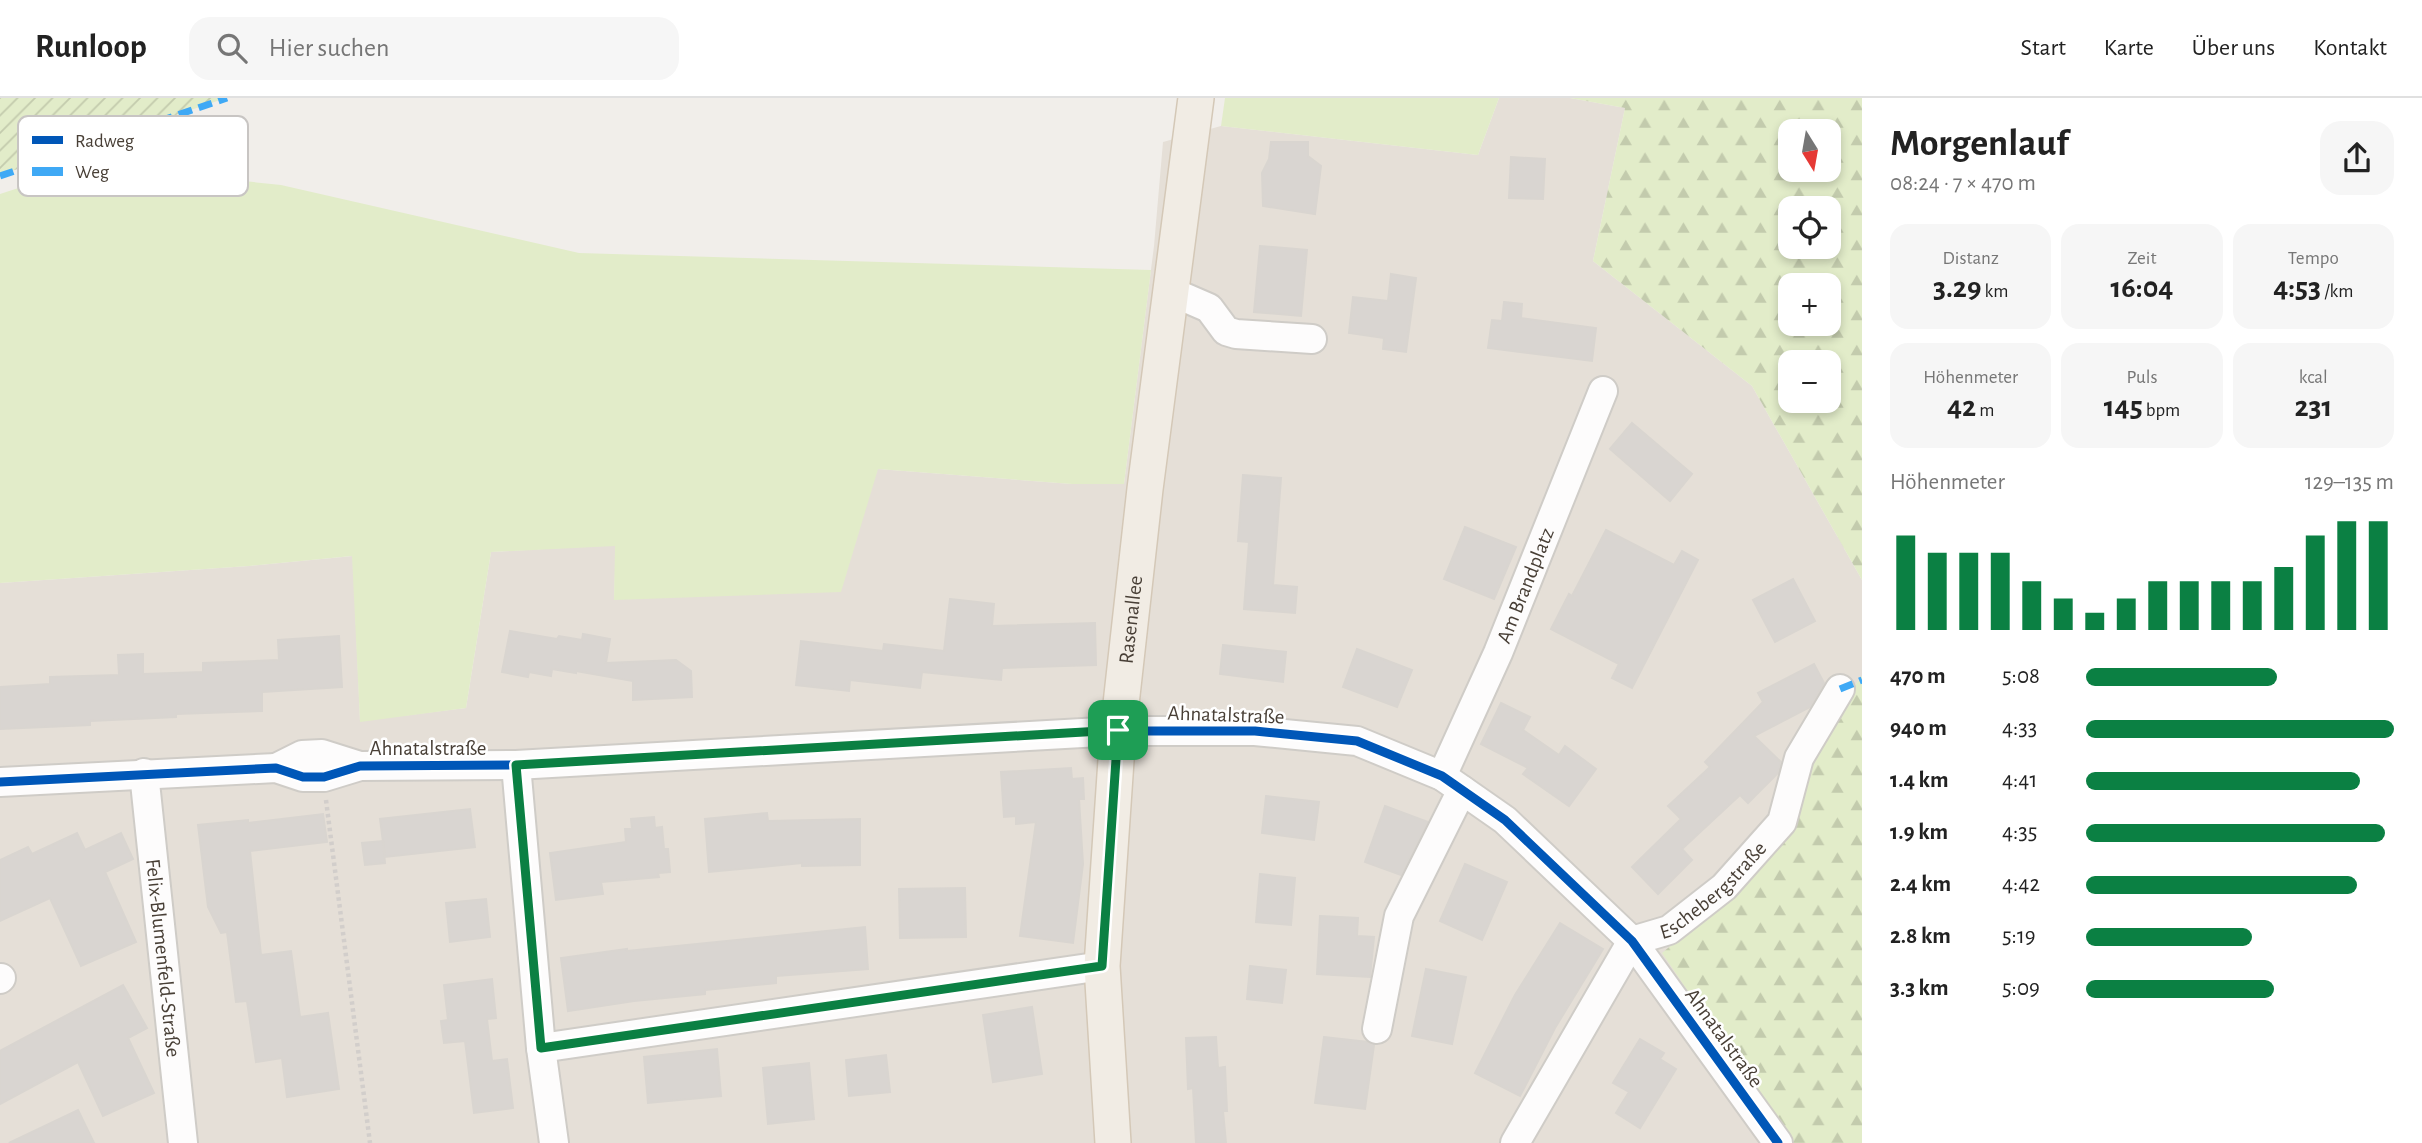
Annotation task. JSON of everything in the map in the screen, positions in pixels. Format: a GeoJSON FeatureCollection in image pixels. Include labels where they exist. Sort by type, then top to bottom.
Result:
{"type":"FeatureCollection","features":[{"type":"Feature","properties":{"kind":"main road","name":"Rasenallee"},"geometry":{"type":"LineString","coordinates":[[1113,1143],[1102,966],[1118,730],[1145,489],[1196,98]]}},
{"type":"Feature","properties":{"kind":"street"},"geometry":{"type":"LineString","coordinates":[[1172,292],[1209,308],[1226,331],[1312,339]]}},
{"type":"Feature","properties":{"kind":"street","name":"Am Brandplatz"},"geometry":{"type":"LineString","coordinates":[[1377,1029],[1399,916],[1452,783],[1498,653],[1602,391]]}},
{"type":"Feature","properties":{"kind":"street","name":"Eschebergstraße"},"geometry":{"type":"LineString","coordinates":[[1515,1143],[1632,941],[1669,930],[1724,887],[1782,822],[1799,758],[1840,689]]}},
{"type":"Feature","properties":{"kind":"street","name":"Ahnatalstraße"},"geometry":{"type":"LineString","coordinates":[[0,782],[276,768],[303,777],[324,777],[360,766],[516,765],[1118,730],[1255,731],[1357,741],[1452,783],[1505,820],[1632,941],[1778,1143]]}},
{"type":"Feature","properties":{"kind":"street","name":"Ahnatalstraße"},"geometry":{"type":"LineString","coordinates":[[276,768],[302,755],[323,754],[360,766]]}},
{"type":"Feature","properties":{"kind":"street"},"geometry":{"type":"LineString","coordinates":[[516,765],[541,1048],[554,1143]]}},
{"type":"Feature","properties":{"kind":"street","name":"Felix-Blumenfeld-Straße"},"geometry":{"type":"LineString","coordinates":[[144,773],[175,1140]]}},
{"type":"Feature","properties":{"kind":"street"},"geometry":{"type":"LineString","coordinates":[[541,1048],[1102,966]]}},
{"type":"Feature","properties":{"kind":"path"},"geometry":{"type":"LineString","coordinates":[[324,777],[370,1143]]}},
{"type":"Feature","properties":{"kind":"shaded area"},"geometry":{"type":"Polygon","coordinates":[[[1499,98],[1570,98],[1625,108],[1593,261],[1752,386],[1862,580],[1862,676],[1831,717],[1791,1143],[0,1143],[0,583],[353,556],[360,721],[466,708],[491,552],[616,545],[614,600],[878,469],[1072,484],[1124,484],[1154,246],[1163,142],[1221,126],[1478,155],[1499,98]]]}},
{"type":"Feature","properties":{"kind":"green space"},"geometry":{"type":"Polygon","coordinates":[[[0,98],[226,98],[173,116],[18,116],[18,169],[0,175],[0,98]]]}},
{"type":"Feature","properties":{"kind":"green space"},"geometry":{"type":"Polygon","coordinates":[[[1225,98],[1499,98],[1478,155],[1221,126],[1225,98]]]}},
{"type":"Feature","properties":{"kind":"green space"},"geometry":{"type":"Polygon","coordinates":[[[1570,98],[1862,98],[1862,580],[1752,386],[1593,261],[1625,108],[1570,98]]]}},
{"type":"Feature","properties":{"kind":"green space"},"geometry":{"type":"Polygon","coordinates":[[[248,182],[281,185],[579,253],[1151,270],[1124,484],[1072,484],[878,469],[841,592],[614,600],[615,546],[491,552],[466,708],[360,722],[352,556],[0,583],[0,194],[18,188],[18,196],[248,196],[248,182]]]}},
{"type":"Feature","properties":{"kind":"green space"},"geometry":{"type":"Polygon","coordinates":[[[1862,676],[1862,1143],[1791,1143],[1662,953],[1706,916],[1808,769],[1831,717],[1862,676]]]}},
{"type":"Feature","properties":{"kind":"building"},"geometry":{"type":"Polygon","coordinates":[[[1271,142],[1308,142],[1308,156],[1321,166],[1315,214],[1263,206],[1262,173],[1269,159],[1271,142]]]}},
{"type":"Feature","properties":{"kind":"building"},"geometry":{"type":"Polygon","coordinates":[[[1511,157],[1545,159],[1543,199],[1509,198],[1511,157]]]}},
{"type":"Feature","properties":{"kind":"building"},"geometry":{"type":"Polygon","coordinates":[[[1260,246],[1307,250],[1301,316],[1254,312],[1260,246]]]}},
{"type":"Feature","properties":{"kind":"building"},"geometry":{"type":"Polygon","coordinates":[[[1391,274],[1416,278],[1406,352],[1383,349],[1384,338],[1349,333],[1353,297],[1388,301],[1391,274]]]}},
{"type":"Feature","properties":{"kind":"building"},"geometry":{"type":"Polygon","coordinates":[[[1504,302],[1522,304],[1521,318],[1596,328],[1592,361],[1488,348],[1492,320],[1502,321],[1504,302]]]}},
{"type":"Feature","properties":{"kind":"building"},"geometry":{"type":"Polygon","coordinates":[[[1632,423],[1692,474],[1670,501],[1610,449],[1632,423]]]}},
{"type":"Feature","properties":{"kind":"building"},"geometry":{"type":"Polygon","coordinates":[[[1243,475],[1281,478],[1273,585],[1297,587],[1295,613],[1244,609],[1249,542],[1238,541],[1243,475]]]}},
{"type":"Feature","properties":{"kind":"building"},"geometry":{"type":"Polygon","coordinates":[[[1465,527],[1516,547],[1494,599],[1444,579],[1465,527]]]}},
{"type":"Feature","properties":{"kind":"building"},"geometry":{"type":"Polygon","coordinates":[[[1606,530],[1674,565],[1682,551],[1698,560],[1632,688],[1612,678],[1619,664],[1551,629],[1569,594],[1572,596],[1606,530]]]}},
{"type":"Feature","properties":{"kind":"building"},"geometry":{"type":"Polygon","coordinates":[[[1793,579],[1815,621],[1775,642],[1753,600],[1793,579]]]}},
{"type":"Feature","properties":{"kind":"building"},"geometry":{"type":"Polygon","coordinates":[[[950,599],[994,604],[992,626],[1095,623],[1096,665],[1002,668],[1001,680],[922,672],[920,688],[850,680],[849,691],[796,685],[801,641],[883,651],[884,644],[944,651],[950,599]]]}},
{"type":"Feature","properties":{"kind":"building"},"geometry":{"type":"Polygon","coordinates":[[[510,631],[557,639],[559,636],[582,640],[583,634],[610,639],[606,663],[676,660],[691,671],[692,697],[633,700],[633,681],[552,669],[551,676],[529,672],[528,677],[502,672],[510,631]]]}},
{"type":"Feature","properties":{"kind":"building"},"geometry":{"type":"Polygon","coordinates":[[[339,636],[342,687],[262,692],[262,711],[176,714],[176,717],[90,721],[90,725],[0,729],[0,687],[50,684],[50,677],[119,675],[118,655],[143,654],[143,674],[203,672],[203,663],[279,660],[278,640],[339,636]]]}},
{"type":"Feature","properties":{"kind":"building"},"geometry":{"type":"Polygon","coordinates":[[[1223,645],[1286,652],[1283,682],[1220,674],[1223,645]]]}},
{"type":"Feature","properties":{"kind":"building"},"geometry":{"type":"Polygon","coordinates":[[[1357,649],[1412,670],[1397,707],[1343,687],[1357,649]]]}},
{"type":"Feature","properties":{"kind":"building"},"geometry":{"type":"Polygon","coordinates":[[[1814,664],[1824,683],[1810,707],[1754,736],[1781,762],[1778,773],[1748,803],[1740,795],[1682,849],[1692,860],[1658,894],[1632,867],[1681,819],[1668,806],[1710,767],[1705,762],[1763,702],[1758,693],[1814,664]]]}},
{"type":"Feature","properties":{"kind":"building"},"geometry":{"type":"Polygon","coordinates":[[[1501,703],[1530,717],[1523,730],[1559,755],[1565,746],[1596,769],[1569,806],[1523,774],[1528,768],[1481,744],[1501,703]]]}},
{"type":"Feature","properties":{"kind":"building"},"geometry":{"type":"Polygon","coordinates":[[[1071,768],[1072,779],[1083,778],[1084,799],[1079,799],[1083,864],[1073,943],[1020,936],[1036,822],[1016,824],[1016,816],[1004,817],[1001,772],[1071,768]]]}},
{"type":"Feature","properties":{"kind":"building"},"geometry":{"type":"Polygon","coordinates":[[[1266,796],[1319,802],[1314,840],[1262,833],[1266,796]]]}},
{"type":"Feature","properties":{"kind":"building"},"geometry":{"type":"Polygon","coordinates":[[[1385,806],[1428,822],[1401,875],[1365,862],[1385,806]]]}},
{"type":"Feature","properties":{"kind":"building"},"geometry":{"type":"Polygon","coordinates":[[[470,809],[475,847],[385,857],[380,819],[470,809]]]}},
{"type":"Feature","properties":{"kind":"building"},"geometry":{"type":"Polygon","coordinates":[[[767,813],[768,821],[860,819],[860,865],[802,866],[802,863],[709,872],[705,819],[767,813]]]}},
{"type":"Feature","properties":{"kind":"building"},"geometry":{"type":"Polygon","coordinates":[[[323,814],[327,842],[250,851],[261,955],[291,951],[300,1017],[328,1013],[339,1089],[287,1097],[282,1058],[256,1062],[247,1001],[236,1002],[227,932],[221,933],[208,907],[198,825],[248,820],[248,823],[323,814]]]}},
{"type":"Feature","properties":{"kind":"building"},"geometry":{"type":"Polygon","coordinates":[[[654,817],[655,828],[662,827],[670,872],[658,873],[659,877],[601,882],[603,894],[556,900],[550,853],[626,842],[625,829],[632,829],[631,819],[654,817]]]}},
{"type":"Feature","properties":{"kind":"building"},"geometry":{"type":"Polygon","coordinates":[[[77,833],[85,850],[121,833],[133,859],[105,872],[136,942],[81,966],[50,898],[0,921],[0,860],[28,847],[32,854],[77,833]]]}},
{"type":"Feature","properties":{"kind":"building"},"geometry":{"type":"Polygon","coordinates":[[[383,841],[385,863],[365,865],[362,843],[383,841]]]}},
{"type":"Feature","properties":{"kind":"building"},"geometry":{"type":"Polygon","coordinates":[[[1465,864],[1507,882],[1482,940],[1440,921],[1465,864]]]}},
{"type":"Feature","properties":{"kind":"building"},"geometry":{"type":"Polygon","coordinates":[[[1260,874],[1295,878],[1291,925],[1256,922],[1260,874]]]}},
{"type":"Feature","properties":{"kind":"building"},"geometry":{"type":"Polygon","coordinates":[[[965,888],[966,937],[900,938],[899,889],[965,888]]]}},
{"type":"Feature","properties":{"kind":"building"},"geometry":{"type":"Polygon","coordinates":[[[486,899],[490,937],[450,942],[446,903],[486,899]]]}},
{"type":"Feature","properties":{"kind":"building"},"geometry":{"type":"Polygon","coordinates":[[[1320,916],[1358,918],[1357,936],[1374,937],[1370,977],[1317,974],[1320,916]]]}},
{"type":"Feature","properties":{"kind":"building"},"geometry":{"type":"Polygon","coordinates":[[[1560,923],[1603,949],[1555,1028],[1520,1096],[1475,1073],[1515,995],[1560,923]]]}},
{"type":"Feature","properties":{"kind":"building"},"geometry":{"type":"Polygon","coordinates":[[[865,927],[868,969],[776,976],[776,983],[705,990],[705,994],[568,1011],[561,958],[627,949],[865,927]]]}},
{"type":"Feature","properties":{"kind":"building"},"geometry":{"type":"Polygon","coordinates":[[[1250,966],[1286,970],[1282,1003],[1247,999],[1250,966]]]}},
{"type":"Feature","properties":{"kind":"building"},"geometry":{"type":"Polygon","coordinates":[[[1426,969],[1466,977],[1452,1044],[1412,1036],[1426,969]]]}},
{"type":"Feature","properties":{"kind":"building"},"geometry":{"type":"Polygon","coordinates":[[[492,979],[496,1018],[487,1019],[492,1061],[507,1059],[513,1108],[474,1113],[465,1041],[444,1043],[441,1021],[448,1020],[444,985],[492,979]]]}},
{"type":"Feature","properties":{"kind":"building"},"geometry":{"type":"Polygon","coordinates":[[[123,985],[147,1028],[128,1038],[154,1093],[103,1116],[78,1062],[0,1104],[0,1051],[123,985]]]}},
{"type":"Feature","properties":{"kind":"building"},"geometry":{"type":"Polygon","coordinates":[[[1032,1007],[1042,1074],[993,1082],[983,1015],[1032,1007]]]}},
{"type":"Feature","properties":{"kind":"building"},"geometry":{"type":"Polygon","coordinates":[[[1216,1037],[1218,1068],[1225,1067],[1227,1111],[1223,1111],[1226,1143],[1196,1143],[1193,1088],[1188,1089],[1186,1038],[1216,1037]]]}},
{"type":"Feature","properties":{"kind":"building"},"geometry":{"type":"Polygon","coordinates":[[[1324,1037],[1374,1045],[1365,1109],[1315,1103],[1324,1037]]]}},
{"type":"Feature","properties":{"kind":"building"},"geometry":{"type":"Polygon","coordinates":[[[1640,1039],[1664,1053],[1660,1059],[1676,1069],[1640,1128],[1616,1113],[1629,1092],[1613,1083],[1640,1039]]]}},
{"type":"Feature","properties":{"kind":"building"},"geometry":{"type":"Polygon","coordinates":[[[717,1049],[721,1096],[648,1103],[644,1057],[717,1049]]]}},
{"type":"Feature","properties":{"kind":"building"},"geometry":{"type":"Polygon","coordinates":[[[886,1055],[890,1092],[849,1096],[846,1060],[886,1055]]]}},
{"type":"Feature","properties":{"kind":"building"},"geometry":{"type":"Polygon","coordinates":[[[809,1063],[814,1119],[768,1124],[763,1068],[809,1063]]]}},
{"type":"Feature","properties":{"kind":"building"},"geometry":{"type":"Polygon","coordinates":[[[78,1110],[94,1143],[9,1143],[78,1110]]]}},
{"type":"Feature","properties":{"kind":"marked path"},"geometry":{"type":"LineString","coordinates":[[175,116],[227,98]]}},
{"type":"Feature","properties":{"kind":"marked path"},"geometry":{"type":"LineString","coordinates":[[0,176],[18,170]]}},
{"type":"Feature","properties":{"kind":"marked path"},"geometry":{"type":"LineString","coordinates":[[1840,689],[1862,680]]}},
{"type":"Feature","properties":{"kind":"cycle path"},"geometry":{"type":"LineString","coordinates":[[0,782],[276,768],[303,777],[324,777],[360,766],[516,765],[1118,731],[1255,731],[1357,741],[1442,776],[1505,820],[1632,941],[1778,1143]]}},
{"type":"Feature","properties":{"kind":"cycle path"},"geometry":{"type":"LineString","coordinates":[[541,1048],[1102,966]]}},
{"type":"Feature","properties":{"kind":"route"},"geometry":{"type":"LineString","coordinates":[[1118,730],[1102,966],[541,1048],[516,765],[1118,730]]}}]}
